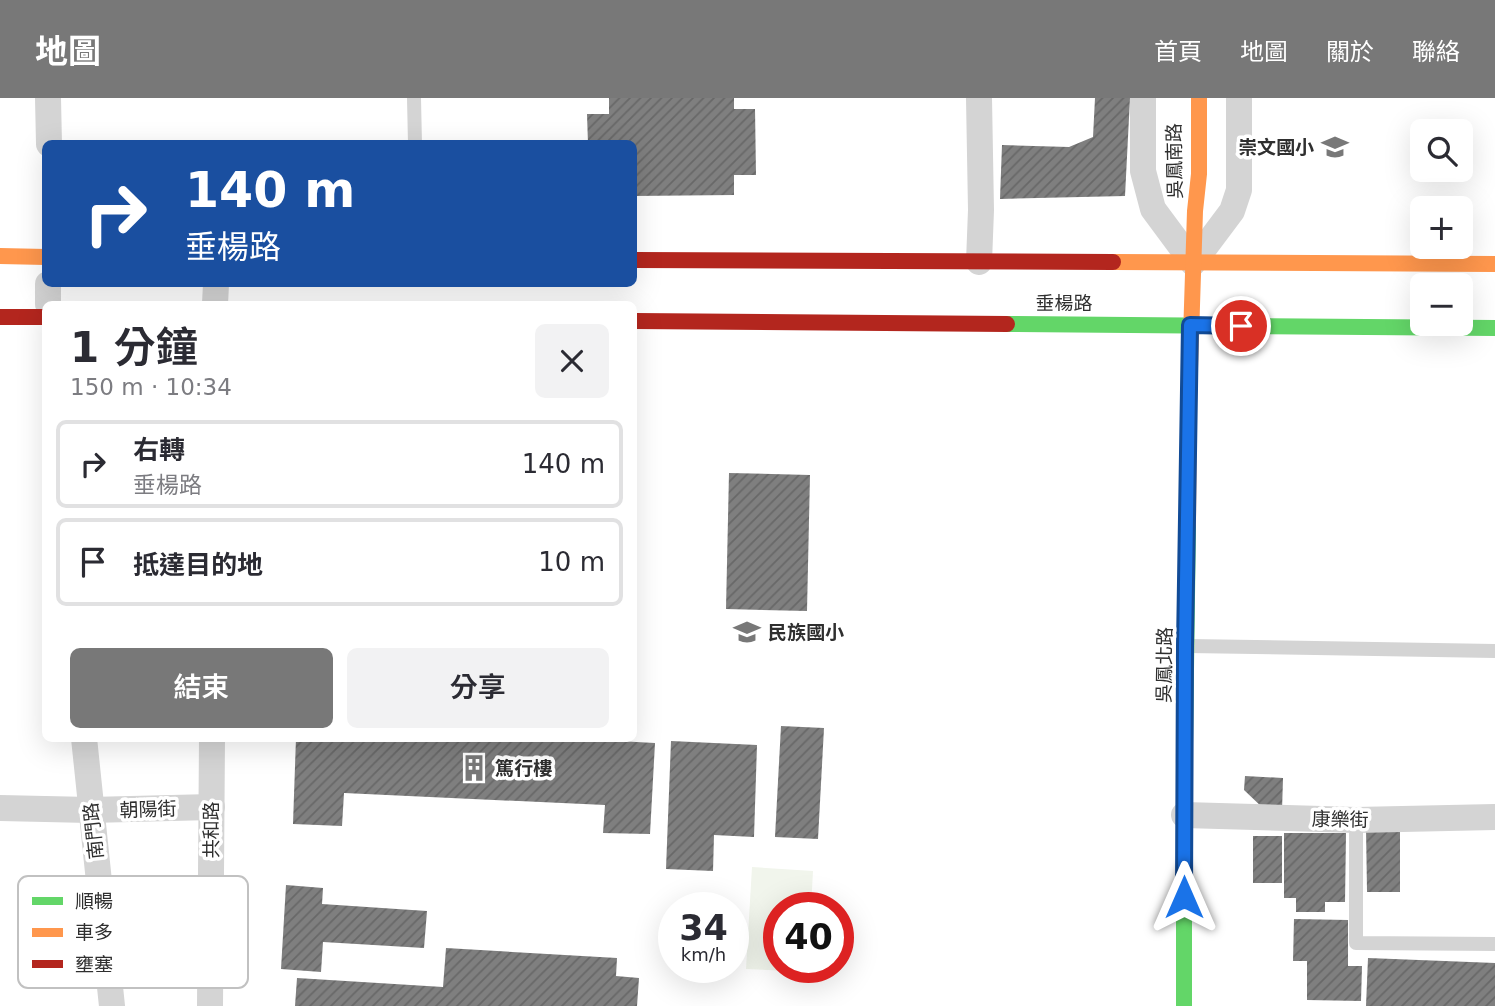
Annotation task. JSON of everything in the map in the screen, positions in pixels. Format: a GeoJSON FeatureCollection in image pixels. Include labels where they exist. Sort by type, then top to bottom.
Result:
{"type":"FeatureCollection","features":[{"type":"Feature","properties":{"kind":"street"},"geometry":{"type":"LineString","coordinates":[[48,98],[49,140]]}},
{"type":"Feature","properties":{"kind":"street"},"geometry":{"type":"LineString","coordinates":[[979,98],[979,262]]}},
{"type":"Feature","properties":{"kind":"street","name":"吳鳳南路"},"geometry":{"type":"LineString","coordinates":[[1143,98],[1143,171],[1153,209],[1193,263]]}},
{"type":"Feature","properties":{"kind":"street","name":"吳鳳南路"},"geometry":{"type":"LineString","coordinates":[[1193,263],[1199,174],[1199,98]]}},
{"type":"Feature","properties":{"kind":"street"},"geometry":{"type":"LineString","coordinates":[[1193,263],[1232,211],[1239,190],[1239,98]]}},
{"type":"Feature","properties":{"kind":"street","name":"吳鳳南路"},"geometry":{"type":"LineString","coordinates":[[1174,210],[1193,263]]}},
{"type":"Feature","properties":{"kind":"street"},"geometry":{"type":"LineString","coordinates":[[0,256],[42,257]]}},
{"type":"Feature","properties":{"kind":"street"},"geometry":{"type":"LineString","coordinates":[[637,260],[1495,264]]}},
{"type":"Feature","properties":{"kind":"street","name":"吳鳳北路"},"geometry":{"type":"LineString","coordinates":[[1184,1006],[1185,646],[1193,263]]}},
{"type":"Feature","properties":{"kind":"street"},"geometry":{"type":"LineString","coordinates":[[0,317],[42,317]]}},
{"type":"Feature","properties":{"kind":"street","name":"垂楊路"},"geometry":{"type":"LineString","coordinates":[[637,321],[1495,328]]}},
{"type":"Feature","properties":{"kind":"street","name":"南門路"},"geometry":{"type":"LineString","coordinates":[[84,742],[97,876]]}},
{"type":"Feature","properties":{"kind":"street","name":"共和路"},"geometry":{"type":"LineString","coordinates":[[211,876],[212,742]]}},
{"type":"Feature","properties":{"kind":"street","name":"朝陽街"},"geometry":{"type":"LineString","coordinates":[[0,808],[90,810],[212,807]]}},
{"type":"Feature","properties":{"kind":"street","name":"康樂街"},"geometry":{"type":"LineString","coordinates":[[1184,815],[1356,820],[1495,817]]}},
{"type":"Feature","properties":{"kind":"street","name":"南門路"},"geometry":{"type":"LineString","coordinates":[[110,988],[112,1006]]}},
{"type":"Feature","properties":{"kind":"street","name":"共和路"},"geometry":{"type":"LineString","coordinates":[[210,988],[210,1006]]}},
{"type":"Feature","properties":{"kind":"lane"},"geometry":{"type":"LineString","coordinates":[[414,98],[415,140]]}},
{"type":"Feature","properties":{"kind":"lane"},"geometry":{"type":"LineString","coordinates":[[1185,646],[1495,652]]}},
{"type":"Feature","properties":{"kind":"lane"},"geometry":{"type":"LineString","coordinates":[[1356,820],[1356,943],[1495,944]]}},
{"type":"Feature","properties":{"kind":"shaded area"},"geometry":{"type":"Polygon","coordinates":[[[752,867],[813,871],[812,892],[763,892],[763,970],[749,969],[752,867]]]}},
{"type":"Feature","properties":{"kind":"building"},"geometry":{"type":"Polygon","coordinates":[[[609,98],[734,98],[734,109],[755,109],[756,175],[734,175],[734,195],[637,196],[637,140],[588,140],[587,114],[609,114],[609,98]]]}},
{"type":"Feature","properties":{"kind":"building"},"geometry":{"type":"Polygon","coordinates":[[[1095,98],[1130,98],[1125,196],[1000,199],[1002,145],[1069,147],[1093,137],[1095,98]]]}},
{"type":"Feature","properties":{"kind":"building"},"geometry":{"type":"Polygon","coordinates":[[[729,473],[810,475],[807,611],[726,609],[729,473]]]}},
{"type":"Feature","properties":{"kind":"building"},"geometry":{"type":"Polygon","coordinates":[[[781,726],[824,728],[818,839],[775,837],[781,726]]]}},
{"type":"Feature","properties":{"kind":"building"},"geometry":{"type":"Polygon","coordinates":[[[671,741],[757,745],[754,837],[714,835],[713,871],[666,869],[671,741]]]}},
{"type":"Feature","properties":{"kind":"building","name":"篤行樓"},"geometry":{"type":"Polygon","coordinates":[[[296,742],[655,743],[650,834],[603,833],[605,805],[344,793],[342,826],[293,824],[296,742]]]}},
{"type":"Feature","properties":{"kind":"building"},"geometry":{"type":"Polygon","coordinates":[[[1245,776],[1283,778],[1282,811],[1264,809],[1244,790],[1245,776]]]}},
{"type":"Feature","properties":{"kind":"building"},"geometry":{"type":"Polygon","coordinates":[[[1366,828],[1400,828],[1400,892],[1367,892],[1366,828]]]}},
{"type":"Feature","properties":{"kind":"building"},"geometry":{"type":"Polygon","coordinates":[[[1284,833],[1346,833],[1345,902],[1325,902],[1325,912],[1296,912],[1296,898],[1284,898],[1284,833]]]}},
{"type":"Feature","properties":{"kind":"building"},"geometry":{"type":"Polygon","coordinates":[[[1253,836],[1282,836],[1282,883],[1253,883],[1253,836]]]}},
{"type":"Feature","properties":{"kind":"building"},"geometry":{"type":"Polygon","coordinates":[[[286,885],[323,888],[322,904],[427,911],[424,948],[323,942],[321,972],[281,969],[286,885]]]}},
{"type":"Feature","properties":{"kind":"building"},"geometry":{"type":"Polygon","coordinates":[[[1294,919],[1348,920],[1348,966],[1362,966],[1361,1001],[1307,1000],[1307,961],[1293,961],[1294,919]]]}},
{"type":"Feature","properties":{"kind":"building"},"geometry":{"type":"Polygon","coordinates":[[[446,948],[617,958],[616,976],[639,978],[637,1006],[295,1006],[297,978],[443,987],[446,948]]]}},
{"type":"Feature","properties":{"kind":"building"},"geometry":{"type":"Polygon","coordinates":[[[1368,958],[1495,963],[1495,1006],[1366,1006],[1368,958]]]}},
{"type":"Feature","properties":{"kind":"traffic: fast"},"geometry":{"type":"LineString","coordinates":[[1007,324],[1495,328]]}},
{"type":"Feature","properties":{"kind":"traffic: fast"},"geometry":{"type":"LineString","coordinates":[[1184,1006],[1188,524]]}},
{"type":"Feature","properties":{"kind":"traffic: slow"},"geometry":{"type":"LineString","coordinates":[[1188,524],[1189,400],[1195,211],[1199,174],[1199,98]]}},
{"type":"Feature","properties":{"kind":"traffic: slow"},"geometry":{"type":"LineString","coordinates":[[0,256],[42,257]]}},
{"type":"Feature","properties":{"kind":"traffic: slow"},"geometry":{"type":"LineString","coordinates":[[1113,262],[1495,264]]}},
{"type":"Feature","properties":{"kind":"traffic: jam"},"geometry":{"type":"LineString","coordinates":[[637,260],[1113,262]]}},
{"type":"Feature","properties":{"kind":"traffic: jam"},"geometry":{"type":"LineString","coordinates":[[0,317],[42,317]]}},
{"type":"Feature","properties":{"kind":"traffic: jam"},"geometry":{"type":"LineString","coordinates":[[637,321],[1007,324]]}},
{"type":"Feature","properties":{"kind":"place","name":"崇文國小"},"geometry":{"type":"Point","coordinates":[1335,147]}},
{"type":"Feature","properties":{"kind":"place","name":"民族國小"},"geometry":{"type":"Point","coordinates":[747,632]}},
{"type":"Feature","properties":{"kind":"place","name":"篤行樓"},"geometry":{"type":"Point","coordinates":[474,768]}},
{"type":"Feature","properties":{"kind":"route"},"geometry":{"type":"LineString","coordinates":[[1184,897],[1190,325],[1241,326]]}}]}
